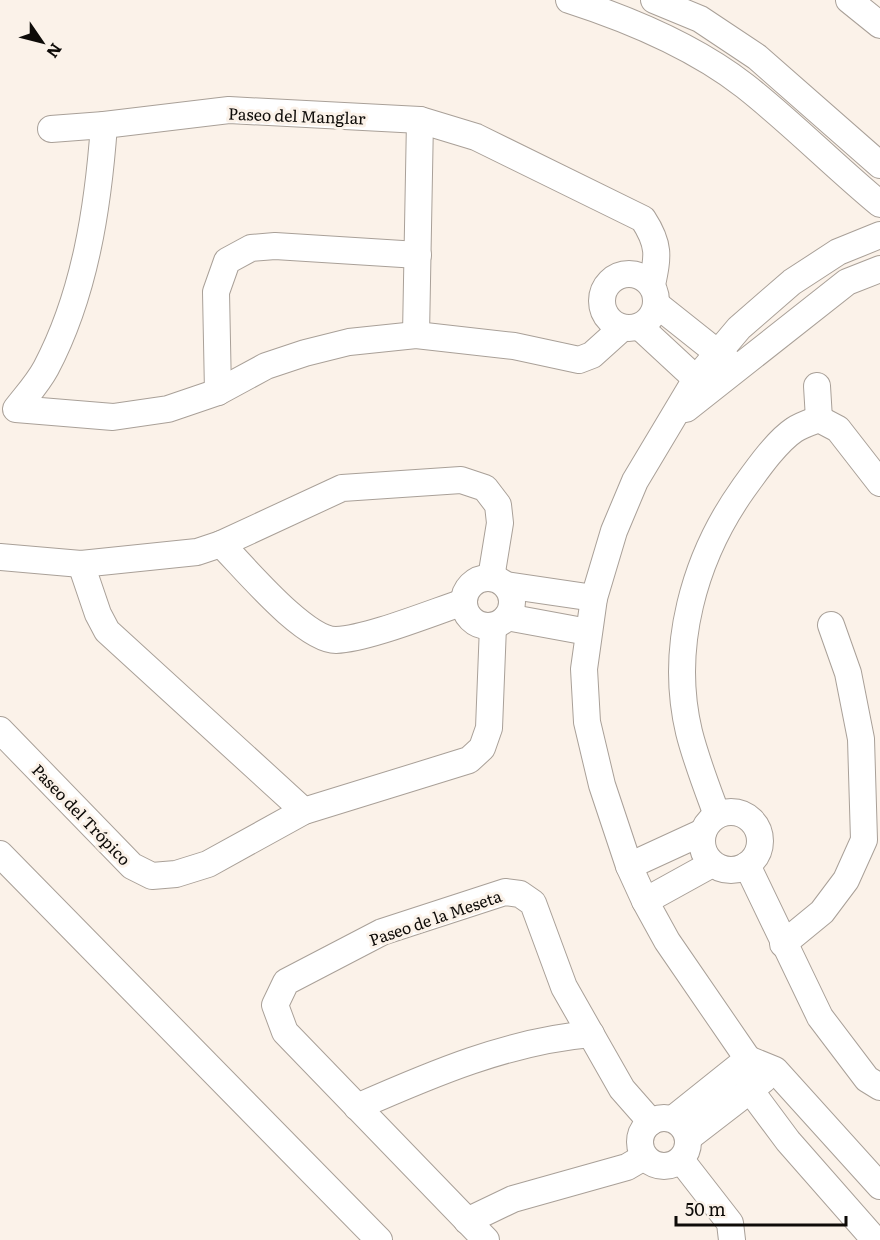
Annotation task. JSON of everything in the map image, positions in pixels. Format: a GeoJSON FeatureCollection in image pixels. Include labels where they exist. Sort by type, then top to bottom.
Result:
{"type":"FeatureCollection","features":[{"type":"Feature","properties":{"kind":"street"},"geometry":{"type":"LineString","coordinates":[[569,0],[625,18],[684,49],[744,86],[880,204]]}},
{"type":"Feature","properties":{"kind":"street"},"geometry":{"type":"LineString","coordinates":[[654,0],[700,19],[757,57],[880,165]]}},
{"type":"Feature","properties":{"kind":"street"},"geometry":{"type":"LineString","coordinates":[[849,0],[880,25]]}},
{"type":"Feature","properties":{"kind":"street","name":"Paseo del Manglar"},"geometry":{"type":"LineString","coordinates":[[8,407],[113,417],[168,410],[218,392],[266,366],[305,353],[349,342],[416,336],[514,346],[579,360],[592,355],[631,327],[648,321],[654,295],[658,254],[653,235],[643,219],[476,137],[420,120],[229,110],[51,129]]}},
{"type":"Feature","properties":{"kind":"street"},"geometry":{"type":"LineString","coordinates":[[416,336],[420,120]]}},
{"type":"Feature","properties":{"kind":"street","name":"Paseo del Manglar"},"geometry":{"type":"LineString","coordinates":[[8,407],[45,370],[66,325],[81,276],[91,228],[100,177],[104,125]]}},
{"type":"Feature","properties":{"kind":"street"},"geometry":{"type":"LineString","coordinates":[[875,1240],[788,1141],[750,1090],[748,1059],[667,941],[645,900],[629,866],[602,785],[587,723],[584,669],[594,598],[614,531],[635,481],[668,425],[702,385],[717,351],[739,328],[792,282],[838,252],[880,236]]}},
{"type":"Feature","properties":{"kind":"street"},"geometry":{"type":"LineString","coordinates":[[218,392],[216,292],[227,261],[251,248],[275,246],[418,255]]}},
{"type":"Feature","properties":{"kind":"street"},"geometry":{"type":"LineString","coordinates":[[702,385],[737,368],[847,282],[880,269]]}},
{"type":"Feature","properties":{"kind":"street"},"geometry":{"type":"LineString","coordinates":[[702,385],[631,327],[613,324],[602,309],[603,290],[609,282],[626,274],[636,274],[654,295],[737,368]]}},
{"type":"Feature","properties":{"kind":"street"},"geometry":{"type":"LineString","coordinates":[[817,386],[819,419]]}},
{"type":"Feature","properties":{"kind":"street"},"geometry":{"type":"LineString","coordinates":[[819,419],[838,429],[880,483]]}},
{"type":"Feature","properties":{"kind":"street"},"geometry":{"type":"LineString","coordinates":[[629,866],[710,823],[727,811],[738,812],[756,825],[760,836],[760,847],[747,865],[729,870],[712,864],[703,849],[710,823],[689,731],[683,685],[684,636],[699,568],[722,518],[757,470],[793,430],[819,419]]}},
{"type":"Feature","properties":{"kind":"street","name":"Paseo del Trópico"},"geometry":{"type":"LineString","coordinates":[[0,557],[81,564],[196,552],[221,544],[342,488],[461,480],[485,488],[498,505],[499,581],[512,601],[500,621],[489,728],[482,748],[469,760],[304,811],[208,864],[176,874],[152,876],[132,866],[0,730]]}},
{"type":"Feature","properties":{"kind":"street"},"geometry":{"type":"LineString","coordinates":[[221,544],[300,624],[316,634],[334,640],[355,637],[464,602]]}},
{"type":"Feature","properties":{"kind":"street"},"geometry":{"type":"LineString","coordinates":[[81,564],[98,614],[107,631],[304,811]]}},
{"type":"Feature","properties":{"kind":"street"},"geometry":{"type":"LineString","coordinates":[[588,632],[500,621],[476,623],[465,611],[464,602],[469,586],[475,581],[499,581],[594,598]]}},
{"type":"Feature","properties":{"kind":"street"},"geometry":{"type":"LineString","coordinates":[[783,944],[822,912],[846,880],[864,840],[861,739],[848,673],[831,625]]}},
{"type":"Feature","properties":{"kind":"street"},"geometry":{"type":"LineString","coordinates":[[0,854],[379,1240]]}},
{"type":"Feature","properties":{"kind":"street"},"geometry":{"type":"LineString","coordinates":[[645,900],[712,864]]}},
{"type":"Feature","properties":{"kind":"street"},"geometry":{"type":"LineString","coordinates":[[747,865],[820,1017],[867,1079],[880,1087]]}},
{"type":"Feature","properties":{"kind":"street","name":"Paseo de la Meseta"},"geometry":{"type":"LineString","coordinates":[[486,1240],[285,1032],[275,1005],[286,982],[382,932],[505,892],[520,894],[533,903],[564,987],[622,1089],[673,1135],[730,1223],[732,1240]]}},
{"type":"Feature","properties":{"kind":"street"},"geometry":{"type":"LineString","coordinates":[[357,1107],[412,1083],[529,1042],[591,1034]]}},
{"type":"Feature","properties":{"kind":"street"},"geometry":{"type":"LineString","coordinates":[[748,1059],[775,1071],[880,1186]]}},
{"type":"Feature","properties":{"kind":"street"},"geometry":{"type":"LineString","coordinates":[[748,1059],[673,1135],[666,1167],[658,1166],[644,1157],[639,1142],[644,1127],[673,1135],[750,1090],[775,1071]]}},
{"type":"Feature","properties":{"kind":"street"},"geometry":{"type":"LineString","coordinates":[[467,1221],[513,1199],[627,1167],[644,1157]]}}]}
